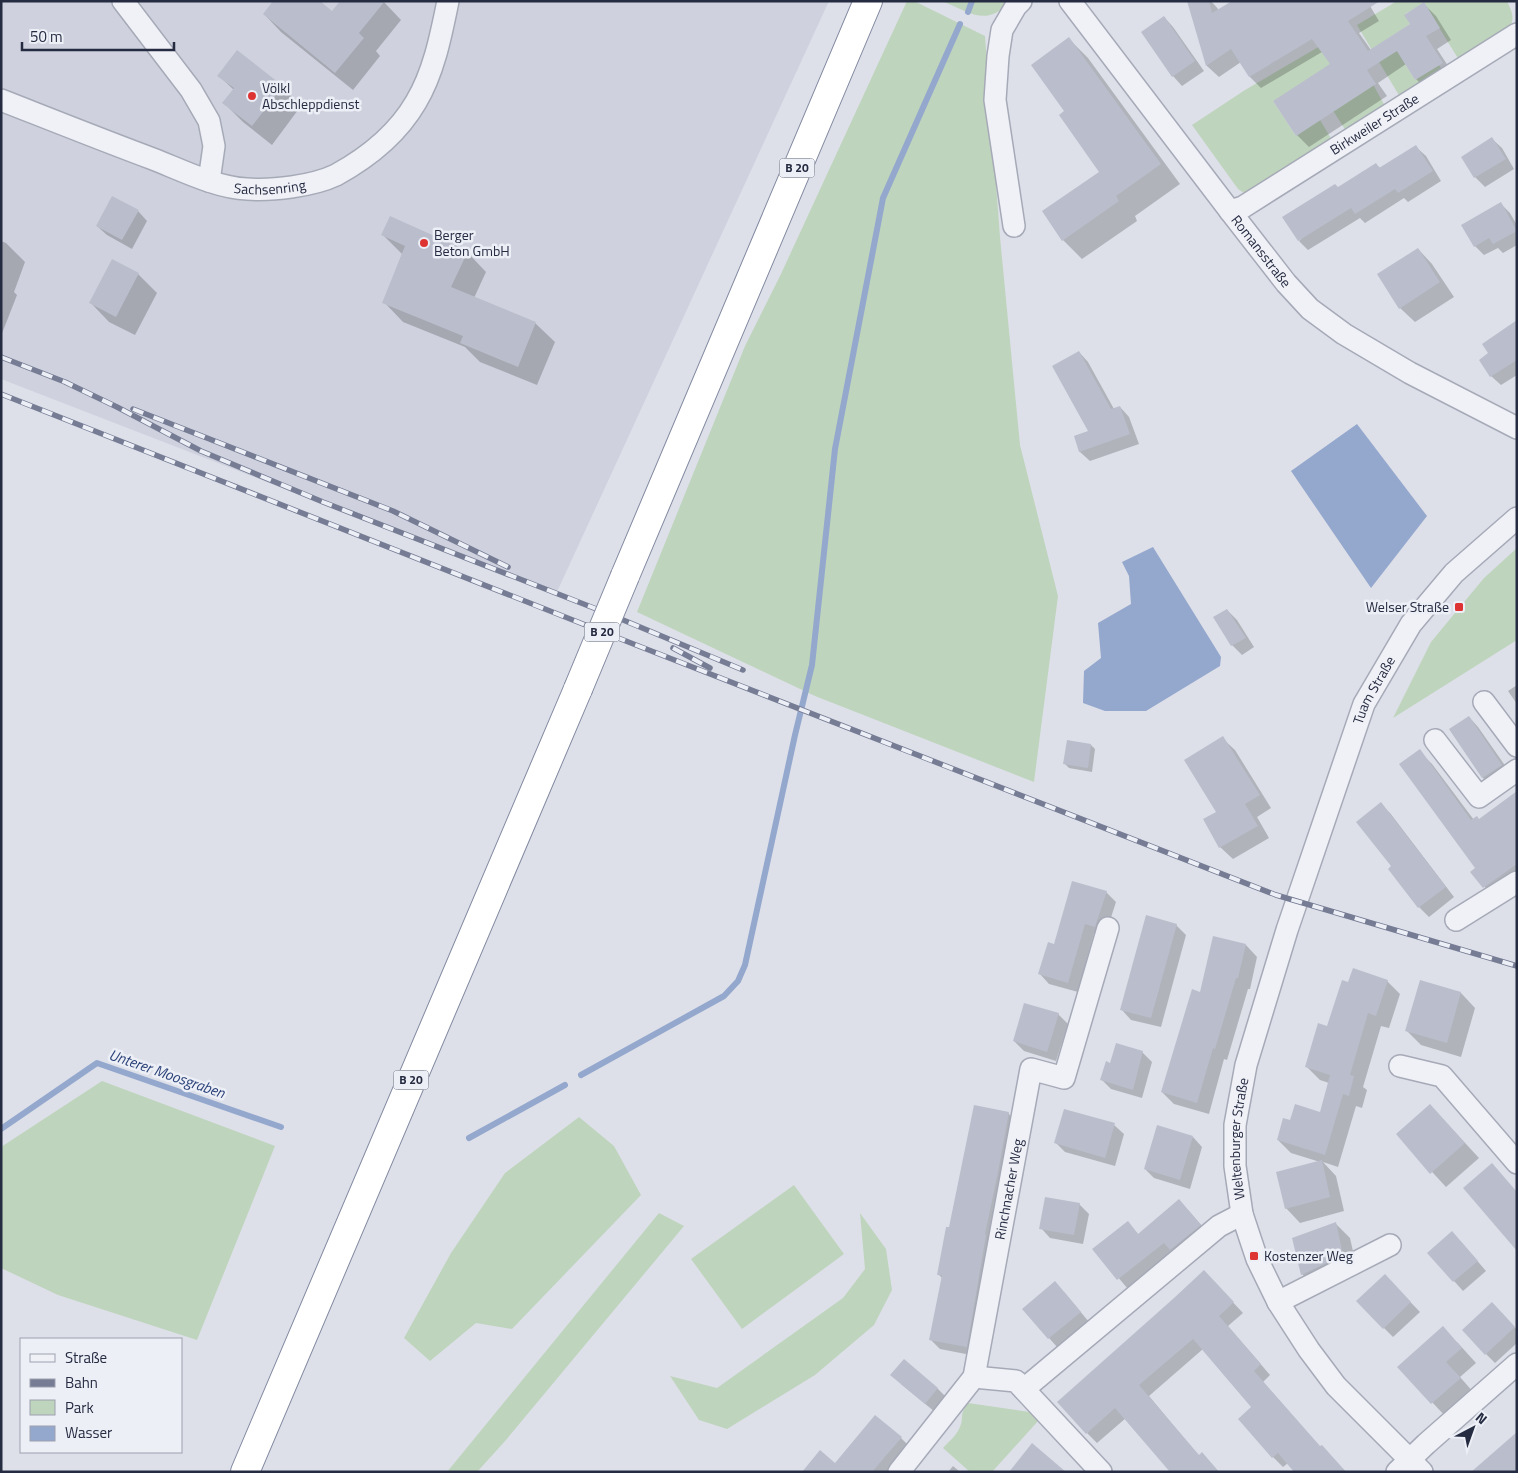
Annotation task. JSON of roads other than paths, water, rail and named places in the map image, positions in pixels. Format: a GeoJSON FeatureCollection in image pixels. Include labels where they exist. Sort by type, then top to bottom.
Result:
{"type":"FeatureCollection","features":[{"type":"Feature","properties":{"kind":"highway","name":"B 20"},"geometry":{"type":"LineString","coordinates":[[245,1472],[868,1]]}},
{"type":"Feature","properties":{"kind":"street"},"geometry":{"type":"LineString","coordinates":[[123,1],[191,90],[209,120],[214,146],[209,181]]}},
{"type":"Feature","properties":{"kind":"street","name":"Sachsenring"},"geometry":{"type":"LineString","coordinates":[[1,100],[209,181],[246,189],[295,187],[334,175],[367,156],[395,131],[416,103],[429,76],[448,1]]}},
{"type":"Feature","properties":{"kind":"street"},"geometry":{"type":"LineString","coordinates":[[1014,226],[995,100],[1002,30],[1021,1]]}},
{"type":"Feature","properties":{"kind":"street","name":"Romansstraße"},"geometry":{"type":"LineString","coordinates":[[1070,1],[1286,283],[1310,309],[1344,334],[1402,368],[1517,428]]}},
{"type":"Feature","properties":{"kind":"street","name":"Birkweiler Straße"},"geometry":{"type":"LineString","coordinates":[[1230,211],[1243,206],[1517,34]]}},
{"type":"Feature","properties":{"kind":"street","name":"Tuam Straße"},"geometry":{"type":"LineString","coordinates":[[1297,902],[1364,704],[1411,624],[1454,573],[1517,518]]}},
{"type":"Feature","properties":{"kind":"street"},"geometry":{"type":"LineString","coordinates":[[1484,702],[1517,746]]}},
{"type":"Feature","properties":{"kind":"street"},"geometry":{"type":"LineString","coordinates":[[1435,740],[1479,797],[1517,770]]}},
{"type":"Feature","properties":{"kind":"street"},"geometry":{"type":"LineString","coordinates":[[1456,920],[1517,882]]}},
{"type":"Feature","properties":{"kind":"street","name":"Weltenburger Straße"},"geometry":{"type":"LineString","coordinates":[[1297,902],[1246,1066],[1235,1125],[1235,1166],[1242,1214],[1257,1258],[1278,1302],[1309,1350],[1336,1386],[1409,1468]]}},
{"type":"Feature","properties":{"kind":"street","name":"Rinchnacher Weg"},"geometry":{"type":"LineString","coordinates":[[898,1472],[974,1377],[1031,1069],[1064,1078],[1108,928]]}},
{"type":"Feature","properties":{"kind":"street"},"geometry":{"type":"LineString","coordinates":[[1400,1066],[1442,1076],[1517,1163]]}},
{"type":"Feature","properties":{"kind":"street"},"geometry":{"type":"LineString","coordinates":[[1024,1389],[1219,1226],[1242,1214]]}},
{"type":"Feature","properties":{"kind":"street"},"geometry":{"type":"LineString","coordinates":[[1278,1302],[1390,1245]]}},
{"type":"Feature","properties":{"kind":"street"},"geometry":{"type":"LineString","coordinates":[[1409,1468],[1517,1364]]}},
{"type":"Feature","properties":{"kind":"street"},"geometry":{"type":"LineString","coordinates":[[974,1377],[1016,1381],[1101,1472]]}},
{"type":"Feature","properties":{"kind":"water"},"geometry":{"type":"Polygon","coordinates":[[[1357,424],[1427,516],[1371,588],[1291,471],[1357,424]]]}},
{"type":"Feature","properties":{"kind":"water"},"geometry":{"type":"Polygon","coordinates":[[[1153,547],[1221,657],[1220,666],[1146,711],[1105,711],[1083,703],[1084,671],[1101,658],[1098,623],[1131,604],[1129,576],[1122,562],[1153,547]]]}},
{"type":"Feature","properties":{"kind":"waterway"},"geometry":{"type":"LineString","coordinates":[[968,12],[972,1]]}},
{"type":"Feature","properties":{"kind":"waterway"},"geometry":{"type":"LineString","coordinates":[[581,1075],[724,996],[738,981],[745,965],[812,665],[835,449],[883,198],[960,24]]}},
{"type":"Feature","properties":{"kind":"waterway","name":"Unterer Moosgraben"},"geometry":{"type":"LineString","coordinates":[[1,1129],[97,1063],[281,1127]]}},
{"type":"Feature","properties":{"kind":"waterway"},"geometry":{"type":"LineString","coordinates":[[469,1138],[565,1085]]}},
{"type":"Feature","properties":{"kind":"railway"},"geometry":{"type":"LineString","coordinates":[[1,357],[65,382],[201,451],[323,502],[604,612],[743,670]]}},
{"type":"Feature","properties":{"kind":"railway"},"geometry":{"type":"LineString","coordinates":[[1,394],[1276,895],[1517,966]]}},
{"type":"Feature","properties":{"kind":"railway"},"geometry":{"type":"LineString","coordinates":[[133,409],[393,511],[508,567]]}},
{"type":"Feature","properties":{"kind":"railway"},"geometry":{"type":"LineString","coordinates":[[673,648],[710,668]]}},
{"type":"Feature","properties":{"kind":"place","name":"Völkl Abschleppdienst"},"geometry":{"type":"Point","coordinates":[252,96]}},
{"type":"Feature","properties":{"kind":"place","name":"Berger Beton GmbH"},"geometry":{"type":"Point","coordinates":[424,243]}},
{"type":"Feature","properties":{"kind":"place","name":"Welser Straße"},"geometry":{"type":"Point","coordinates":[1459,607]}},
{"type":"Feature","properties":{"kind":"place","name":"Kostenzer Weg"},"geometry":{"type":"Point","coordinates":[1254,1256]}}]}
